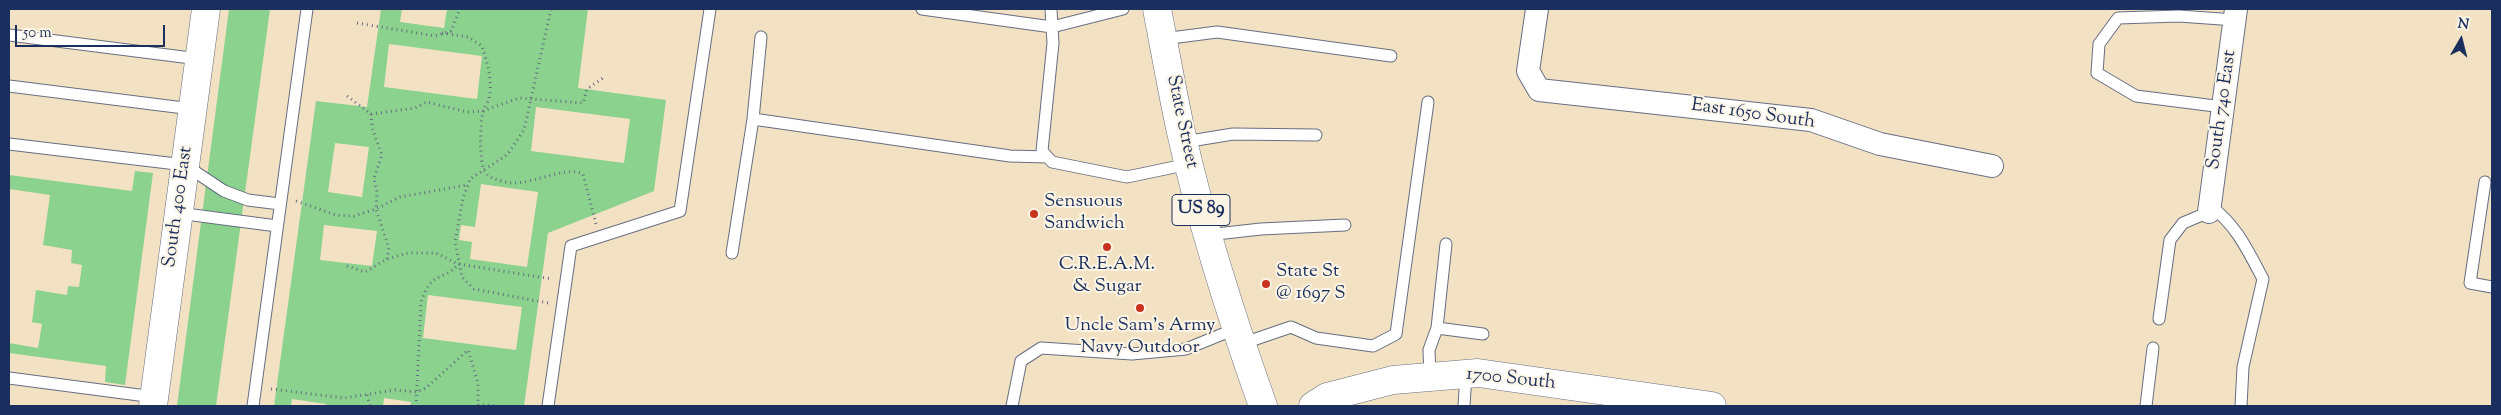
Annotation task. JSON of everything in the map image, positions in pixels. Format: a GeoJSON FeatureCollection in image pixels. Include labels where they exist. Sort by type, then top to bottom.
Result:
{"type":"FeatureCollection","features":[{"type":"Feature","properties":{"kind":"street","name":"South 400 East"},"geometry":{"type":"LineString","coordinates":[[153,402],[206,9]]}},
{"type":"Feature","properties":{"kind":"street","name":"State Street"},"geometry":{"type":"LineString","coordinates":[[1157,9],[1186,153],[1238,337],[1263,406]]}},
{"type":"Feature","properties":{"kind":"street","name":"East 1650 South"},"geometry":{"type":"LineString","coordinates":[[1537,9],[1528,71],[1539,90],[1811,120],[1880,144],[1992,166]]}},
{"type":"Feature","properties":{"kind":"street","name":"South 740 East"},"geometry":{"type":"LineString","coordinates":[[2210,209],[2236,14]]}},
{"type":"Feature","properties":{"kind":"street","name":"1700 South"},"geometry":{"type":"LineString","coordinates":[[1313,406],[1328,397],[1393,380],[1478,372],[1639,401],[1712,406]]}},
{"type":"Feature","properties":{"kind":"lane"},"geometry":{"type":"LineString","coordinates":[[253,406],[307,9]]}},
{"type":"Feature","properties":{"kind":"lane"},"geometry":{"type":"LineString","coordinates":[[548,406],[571,246],[680,211],[710,9]]}},
{"type":"Feature","properties":{"kind":"lane"},"geometry":{"type":"LineString","coordinates":[[922,9],[1052,27],[1124,9]]}},
{"type":"Feature","properties":{"kind":"lane"},"geometry":{"type":"LineString","coordinates":[[1051,9],[1053,43],[1042,152],[1052,162],[1127,177],[1233,134],[1316,135]]}},
{"type":"Feature","properties":{"kind":"lane"},"geometry":{"type":"LineString","coordinates":[[2223,108],[2136,96],[2097,73],[2099,44],[2118,18],[2236,14]]}},
{"type":"Feature","properties":{"kind":"lane"},"geometry":{"type":"LineString","coordinates":[[1163,39],[1217,32],[1391,56]]}},
{"type":"Feature","properties":{"kind":"lane"},"geometry":{"type":"LineString","coordinates":[[9,35],[199,59]]}},
{"type":"Feature","properties":{"kind":"lane"},"geometry":{"type":"LineString","coordinates":[[732,253],[752,119],[761,37]]}},
{"type":"Feature","properties":{"kind":"lane"},"geometry":{"type":"LineString","coordinates":[[9,86],[192,109]]}},
{"type":"Feature","properties":{"kind":"lane"},"geometry":{"type":"LineString","coordinates":[[1012,406],[1021,361],[1041,348],[1132,354],[1186,349],[1291,327],[1316,338],[1373,346],[1396,334],[1428,102]]}},
{"type":"Feature","properties":{"kind":"lane"},"geometry":{"type":"LineString","coordinates":[[752,119],[1010,156],[1047,157]]}},
{"type":"Feature","properties":{"kind":"lane"},"geometry":{"type":"LineString","coordinates":[[9,144],[185,165],[224,191],[248,200],[281,200]]}},
{"type":"Feature","properties":{"kind":"lane"},"geometry":{"type":"LineString","coordinates":[[2485,182],[2470,283],[2492,287]]}},
{"type":"Feature","properties":{"kind":"lane"},"geometry":{"type":"LineString","coordinates":[[2159,319],[2170,240],[2184,223],[2210,209],[2225,216],[2243,242],[2263,278],[2244,367],[2240,406]]}},
{"type":"Feature","properties":{"kind":"lane"},"geometry":{"type":"LineString","coordinates":[[178,213],[277,226]]}},
{"type":"Feature","properties":{"kind":"lane"},"geometry":{"type":"LineString","coordinates":[[1208,235],[1261,229],[1345,226]]}},
{"type":"Feature","properties":{"kind":"lane"},"geometry":{"type":"LineString","coordinates":[[1430,377],[1429,350],[1437,328],[1446,244]]}},
{"type":"Feature","properties":{"kind":"lane"},"geometry":{"type":"LineString","coordinates":[[1437,328],[1484,334]]}},
{"type":"Feature","properties":{"kind":"lane"},"geometry":{"type":"LineString","coordinates":[[2146,406],[2153,348]]}},
{"type":"Feature","properties":{"kind":"lane"},"geometry":{"type":"LineString","coordinates":[[1464,406],[1466,374]]}},
{"type":"Feature","properties":{"kind":"lane"},"geometry":{"type":"LineString","coordinates":[[9,378],[153,402]]}},
{"type":"Feature","properties":{"kind":"path"},"geometry":{"type":"LineString","coordinates":[[357,23],[435,36],[451,31],[460,9]]}},
{"type":"Feature","properties":{"kind":"path"},"geometry":{"type":"LineString","coordinates":[[552,9],[533,99],[524,130],[508,155],[470,179],[455,242],[462,277],[474,289],[562,306]]}},
{"type":"Feature","properties":{"kind":"path"},"geometry":{"type":"LineString","coordinates":[[442,34],[468,37],[482,46],[490,72],[489,98],[482,111],[481,140],[484,170],[490,178],[506,183],[527,182],[575,171],[583,174],[599,236]]}},
{"type":"Feature","properties":{"kind":"path"},"geometry":{"type":"LineString","coordinates":[[347,96],[371,114],[415,108],[426,102],[449,109],[482,111],[519,98],[584,103],[587,89],[603,78]]}},
{"type":"Feature","properties":{"kind":"path"},"geometry":{"type":"LineString","coordinates":[[371,114],[372,128],[382,155],[374,178],[377,192],[376,209],[389,248],[387,259]]}},
{"type":"Feature","properties":{"kind":"path"},"geometry":{"type":"LineString","coordinates":[[281,200],[336,215],[354,216],[376,209],[400,197],[468,185]]}},
{"type":"Feature","properties":{"kind":"path"},"geometry":{"type":"LineString","coordinates":[[347,266],[365,272],[387,259],[408,253],[436,253],[458,264],[566,281]]}},
{"type":"Feature","properties":{"kind":"path"},"geometry":{"type":"LineString","coordinates":[[416,406],[421,302],[426,288],[436,277],[458,264]]}},
{"type":"Feature","properties":{"kind":"path"},"geometry":{"type":"LineString","coordinates":[[255,387],[344,398],[395,390],[417,392],[426,388],[468,350],[478,383],[478,406],[500,406]]}},
{"type":"Feature","properties":{"kind":"path"},"geometry":{"type":"LineString","coordinates":[[367,395],[370,406]]}},
{"type":"Feature","properties":{"kind":"green space"},"geometry":{"type":"Polygon","coordinates":[[[229,9],[270,9],[216,406],[177,406],[229,9]]]}},
{"type":"Feature","properties":{"kind":"green space"},"geometry":{"type":"Polygon","coordinates":[[[381,9],[402,9],[400,22],[444,28],[447,9],[588,9],[578,88],[666,100],[654,191],[548,233],[524,406],[410,406],[411,402],[384,398],[383,406],[326,406],[326,404],[292,399],[291,406],[274,406],[316,101],[367,107],[381,9]],[[389,44],[384,87],[477,99],[482,56],[389,44]],[[536,107],[531,151],[624,163],[630,119],[536,107]],[[335,143],[328,192],[362,197],[369,147],[335,143]],[[481,184],[475,227],[461,225],[459,240],[472,242],[470,259],[527,267],[538,192],[481,184]],[[324,225],[320,260],[372,266],[377,231],[324,225]],[[428,295],[423,338],[516,350],[522,307],[428,295]]]}},
{"type":"Feature","properties":{"kind":"green space"},"geometry":{"type":"Polygon","coordinates":[[[135,171],[153,173],[125,385],[105,382],[106,366],[9,353],[9,343],[38,348],[42,324],[32,322],[36,290],[67,295],[68,286],[79,287],[82,265],[71,263],[72,250],[43,245],[50,195],[9,189],[9,175],[132,191],[135,171]]]}},
{"type":"Feature","properties":{"kind":"place","name":"Sensuous Sandwich"},"geometry":{"type":"Point","coordinates":[1034,214]}},
{"type":"Feature","properties":{"kind":"place","name":"C.R.E.A.M. & Sugar"},"geometry":{"type":"Point","coordinates":[1107,247]}},
{"type":"Feature","properties":{"kind":"place","name":"State St @ 1697 S"},"geometry":{"type":"Point","coordinates":[1266,284]}},
{"type":"Feature","properties":{"kind":"place","name":"Uncle Sam's Army Navy Outdoor"},"geometry":{"type":"Point","coordinates":[1140,308]}}]}
